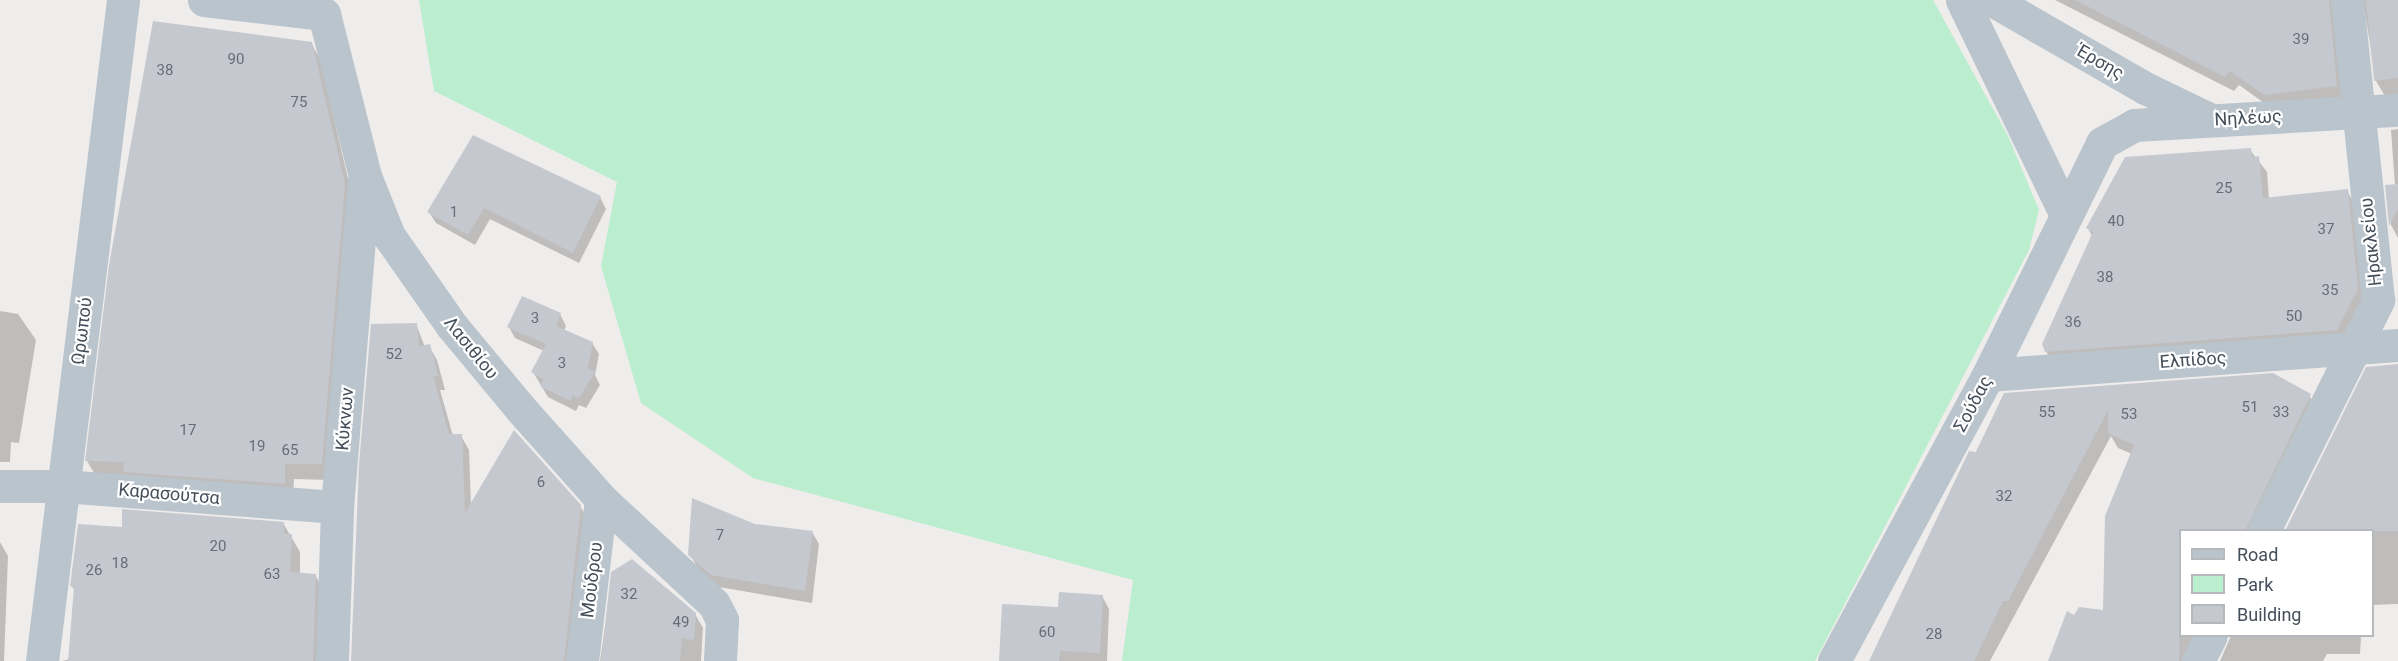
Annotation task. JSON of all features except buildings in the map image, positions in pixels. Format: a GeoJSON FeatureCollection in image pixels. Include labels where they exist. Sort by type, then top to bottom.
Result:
{"type":"FeatureCollection","features":[{"type":"Feature","properties":{"kind":"street","name":"Ωρωπού"},"geometry":{"type":"LineString","coordinates":[[42,661],[123,0]]}},
{"type":"Feature","properties":{"kind":"street","name":"Λασιθίου"},"geometry":{"type":"LineString","coordinates":[[204,0],[324,14],[365,176],[389,236],[452,326],[601,499],[714,604],[722,620],[720,661]]}},
{"type":"Feature","properties":{"kind":"street"},"geometry":{"type":"LineString","coordinates":[[1962,0],[2065,213]]}},
{"type":"Feature","properties":{"kind":"street","name":"Έρσης"},"geometry":{"type":"LineString","coordinates":[[1992,0],[2145,88],[2210,119]]}},
{"type":"Feature","properties":{"kind":"street","name":"Ηρακλείου"},"geometry":{"type":"LineString","coordinates":[[2265,529],[2378,300],[2356,112],[2347,0]]}},
{"type":"Feature","properties":{"kind":"street","name":"Νηλέως"},"geometry":{"type":"LineString","coordinates":[[2102,143],[2134,124],[2398,110]]}},
{"type":"Feature","properties":{"kind":"street","name":"Σούδας"},"geometry":{"type":"LineString","coordinates":[[1834,661],[1989,375],[2065,213],[2102,143]]}},
{"type":"Feature","properties":{"kind":"street","name":"Κύκνων"},"geometry":{"type":"LineString","coordinates":[[332,661],[337,507],[365,176]]}},
{"type":"Feature","properties":{"kind":"street","name":"Ελπίδος"},"geometry":{"type":"LineString","coordinates":[[1989,375],[2398,345]]}},
{"type":"Feature","properties":{"kind":"street","name":"Καρασούτσα"},"geometry":{"type":"LineString","coordinates":[[0,486],[63,486],[337,507]]}},
{"type":"Feature","properties":{"kind":"street","name":"Μούδρου"},"geometry":{"type":"LineString","coordinates":[[582,661],[601,499]]}},
{"type":"Feature","properties":{"kind":"street"},"geometry":{"type":"LineString","coordinates":[[2198,661],[2210,637]]}},
{"type":"Feature","properties":{"kind":"green space"},"geometry":{"type":"Polygon","coordinates":[[[419,0],[1933,0],[2008,136],[2039,210],[2029,250],[1815,661],[1122,661],[1133,580],[753,478],[641,403],[601,266],[617,182],[434,91],[419,0]]]}}]}
